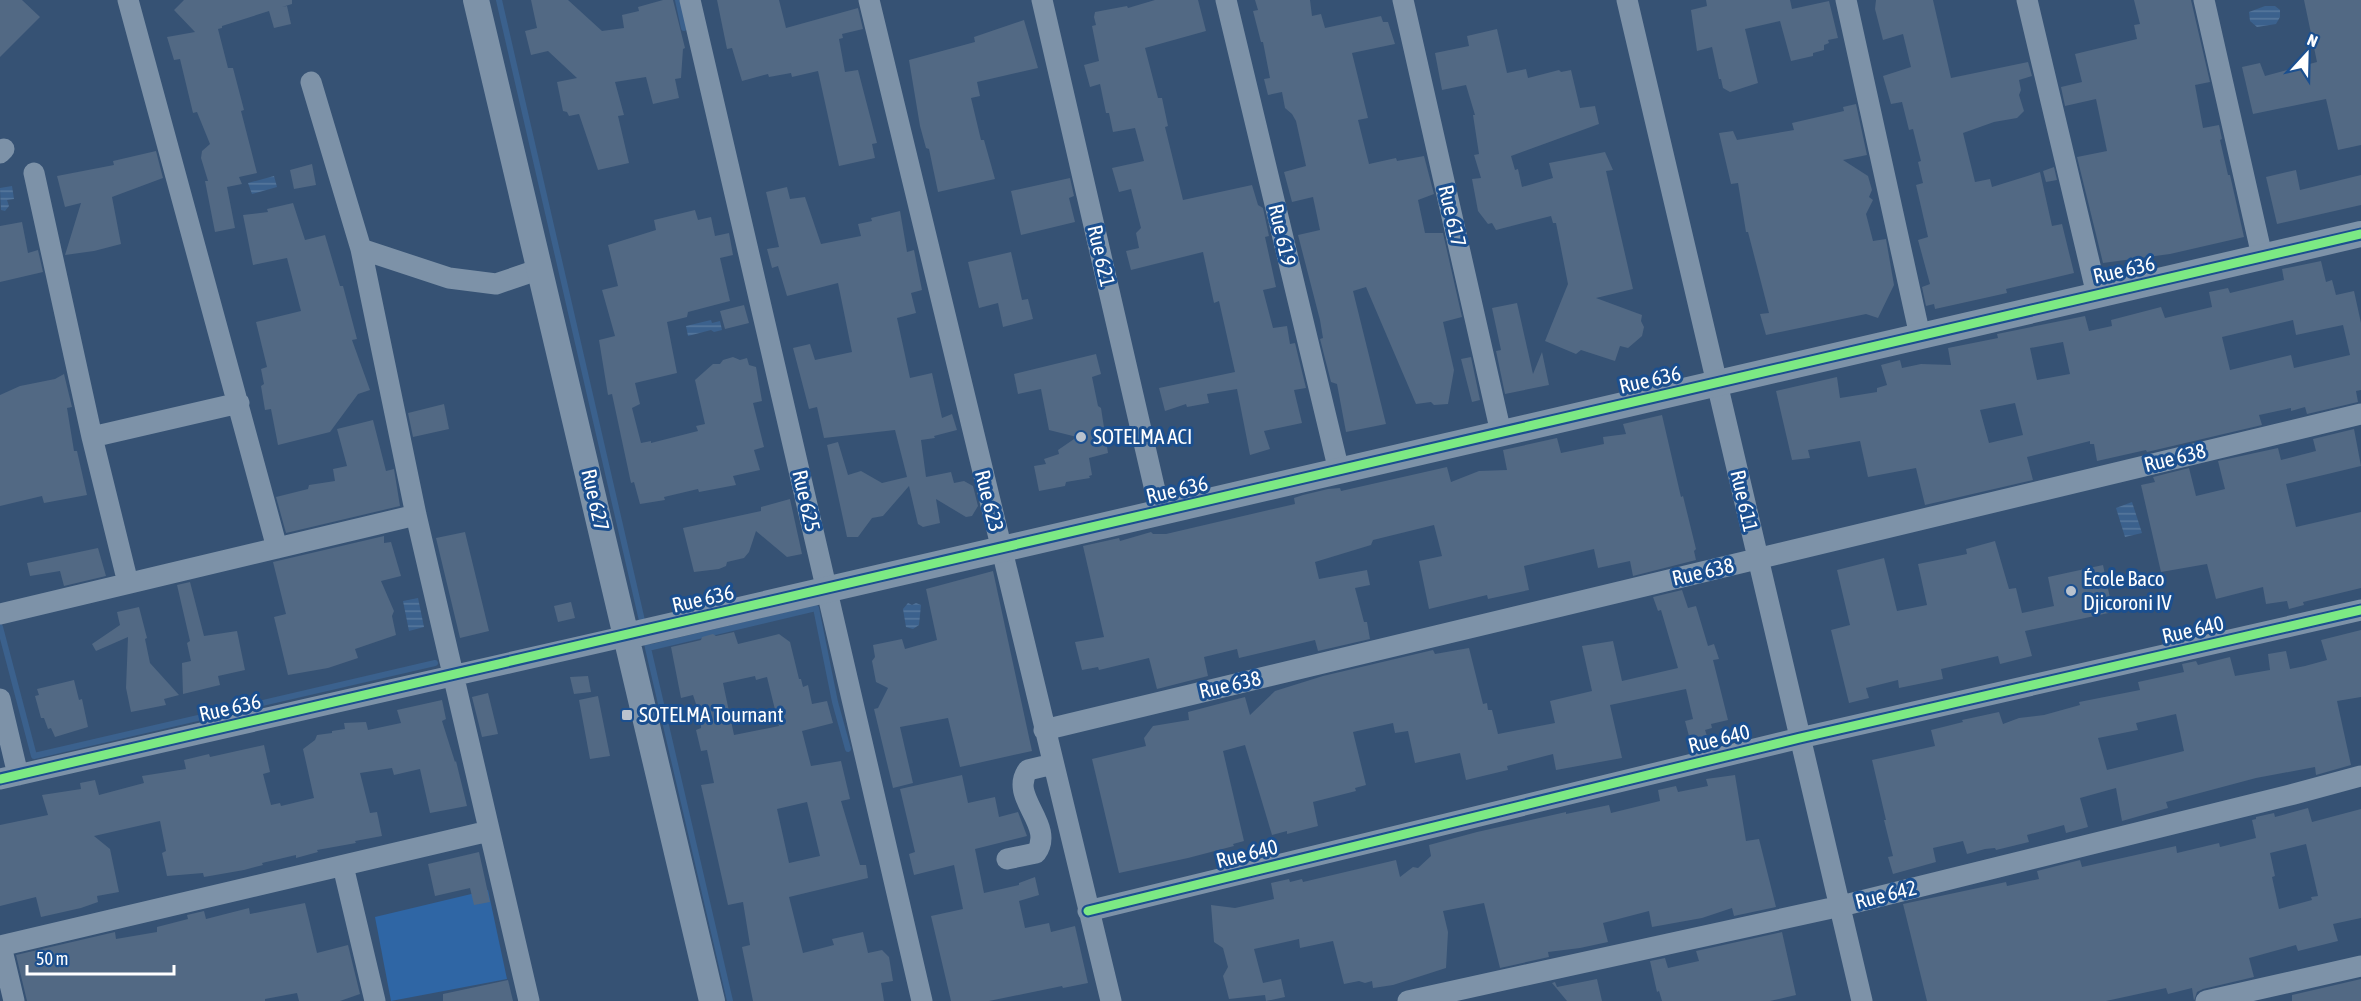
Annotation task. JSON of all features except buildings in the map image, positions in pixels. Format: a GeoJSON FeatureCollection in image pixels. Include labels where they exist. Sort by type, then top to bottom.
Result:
{"type":"FeatureCollection","features":[{"type":"Feature","properties":{"kind":"street"},"geometry":{"type":"LineString","coordinates":[[128,0],[277,548]]}},
{"type":"Feature","properties":{"kind":"street","name":"Rue 627"},"geometry":{"type":"LineString","coordinates":[[476,0],[712,1001]]}},
{"type":"Feature","properties":{"kind":"street","name":"Rue 625"},"geometry":{"type":"LineString","coordinates":[[690,0],[922,1001]]}},
{"type":"Feature","properties":{"kind":"street","name":"Rue 623"},"geometry":{"type":"LineString","coordinates":[[869,0],[1111,1001]]}},
{"type":"Feature","properties":{"kind":"street","name":"Rue 621"},"geometry":{"type":"LineString","coordinates":[[1042,0],[1160,512]]}},
{"type":"Feature","properties":{"kind":"street","name":"Rue 619"},"geometry":{"type":"LineString","coordinates":[[1226,0],[1339,471]]}},
{"type":"Feature","properties":{"kind":"street","name":"Rue 617"},"geometry":{"type":"LineString","coordinates":[[1402,0],[1501,433]]}},
{"type":"Feature","properties":{"kind":"street","name":"Rue 611"},"geometry":{"type":"LineString","coordinates":[[1627,0],[1862,1001]]}},
{"type":"Feature","properties":{"kind":"street"},"geometry":{"type":"LineString","coordinates":[[1846,0],[1920,336]]}},
{"type":"Feature","properties":{"kind":"street"},"geometry":{"type":"LineString","coordinates":[[2027,0],[2097,295]]}},
{"type":"Feature","properties":{"kind":"street"},"geometry":{"type":"LineString","coordinates":[[2204,0],[2262,256]]}},
{"type":"Feature","properties":{"kind":"street"},"geometry":{"type":"LineString","coordinates":[[311,82],[361,249],[416,515],[529,1001]]}},
{"type":"Feature","properties":{"kind":"street"},"geometry":{"type":"LineString","coordinates":[[34,172],[92,437],[128,584]]}},
{"type":"Feature","properties":{"kind":"street","name":"Rue 636"},"geometry":{"type":"LineString","coordinates":[[9,777],[2361,234]]}},
{"type":"Feature","properties":{"kind":"street"},"geometry":{"type":"LineString","coordinates":[[361,249],[461,280],[496,284],[540,270]]}},
{"type":"Feature","properties":{"kind":"street"},"geometry":{"type":"LineString","coordinates":[[92,437],[239,403]]}},
{"type":"Feature","properties":{"kind":"street","name":"Rue 638"},"geometry":{"type":"LineString","coordinates":[[1044,730],[2361,414]]}},
{"type":"Feature","properties":{"kind":"street"},"geometry":{"type":"LineString","coordinates":[[0,614],[416,515]]}},
{"type":"Feature","properties":{"kind":"street","name":"Rue 640"},"geometry":{"type":"LineString","coordinates":[[1088,911],[1800,738],[2361,610]]}},
{"type":"Feature","properties":{"kind":"street"},"geometry":{"type":"LineString","coordinates":[[0,699],[9,777]]}},
{"type":"Feature","properties":{"kind":"street"},"geometry":{"type":"LineString","coordinates":[[1007,859],[1036,853],[1042,845],[1042,836],[1022,786],[1023,776],[1028,770],[1053,764]]}},
{"type":"Feature","properties":{"kind":"street","name":"Rue 642"},"geometry":{"type":"LineString","coordinates":[[1408,1001],[1841,906],[2361,776]]}},
{"type":"Feature","properties":{"kind":"street"},"geometry":{"type":"LineString","coordinates":[[14,1001],[0,946],[489,831]]}},
{"type":"Feature","properties":{"kind":"street"},"geometry":{"type":"LineString","coordinates":[[343,866],[375,1001]]}},
{"type":"Feature","properties":{"kind":"street"},"geometry":{"type":"LineString","coordinates":[[2206,1001],[2361,966]]}},
{"type":"Feature","properties":{"kind":"shaded area"},"geometry":{"type":"Polygon","coordinates":[[[2265,6],[2275,6],[2280,10],[2280,17],[2276,24],[2257,27],[2250,21],[2249,12],[2265,6]]]}},
{"type":"Feature","properties":{"kind":"shaded area"},"geometry":{"type":"Polygon","coordinates":[[[274,176],[277,187],[252,194],[248,183],[274,176]]]}},
{"type":"Feature","properties":{"kind":"shaded area"},"geometry":{"type":"Polygon","coordinates":[[[12,186],[14,199],[7,200],[9,206],[5,211],[1,210],[0,188],[12,186]]]}},
{"type":"Feature","properties":{"kind":"shaded area"},"geometry":{"type":"Polygon","coordinates":[[[711,320],[712,323],[720,321],[722,330],[714,332],[711,330],[688,336],[686,326],[711,320]]]}},
{"type":"Feature","properties":{"kind":"shaded area"},"geometry":{"type":"Polygon","coordinates":[[[2132,502],[2142,533],[2125,537],[2116,508],[2132,502]]]}},
{"type":"Feature","properties":{"kind":"shaded area"},"geometry":{"type":"Polygon","coordinates":[[[418,598],[424,627],[409,631],[403,601],[418,598]]]}},
{"type":"Feature","properties":{"kind":"shaded area"},"geometry":{"type":"Polygon","coordinates":[[[908,603],[921,605],[919,625],[913,629],[906,627],[903,609],[908,603]]]}},
{"type":"Feature","properties":{"kind":"shaded area"},"geometry":{"type":"Polygon","coordinates":[[[488,890],[507,979],[391,1001],[375,917],[488,890]]]}},
{"type":"Feature","properties":{"kind":"waterway"},"geometry":{"type":"LineString","coordinates":[[499,0],[643,625]]}},
{"type":"Feature","properties":{"kind":"waterway"},"geometry":{"type":"LineString","coordinates":[[678,0],[684,28]]}},
{"type":"Feature","properties":{"kind":"waterway"},"geometry":{"type":"LineString","coordinates":[[646,638],[648,648],[816,608],[835,702],[848,749]]}},
{"type":"Feature","properties":{"kind":"waterway"},"geometry":{"type":"LineString","coordinates":[[0,627],[34,756],[435,663]]}},
{"type":"Feature","properties":{"kind":"waterway"},"geometry":{"type":"LineString","coordinates":[[648,648],[730,1001]]}},
{"type":"Feature","properties":{"kind":"cycle path"},"geometry":{"type":"LineString","coordinates":[[0,779],[2361,234]]}},
{"type":"Feature","properties":{"kind":"cycle path"},"geometry":{"type":"LineString","coordinates":[[1088,911],[1800,738],[2361,610]]}},
{"type":"Feature","properties":{"kind":"place","name":"SOTELMA ACI"},"geometry":{"type":"Point","coordinates":[1081,437]}},
{"type":"Feature","properties":{"kind":"place","name":"École Baco Djicoroni IV"},"geometry":{"type":"Point","coordinates":[2071,591]}},
{"type":"Feature","properties":{"kind":"place","name":"SOTELMA Tournant"},"geometry":{"type":"Point","coordinates":[627,715]}}]}
